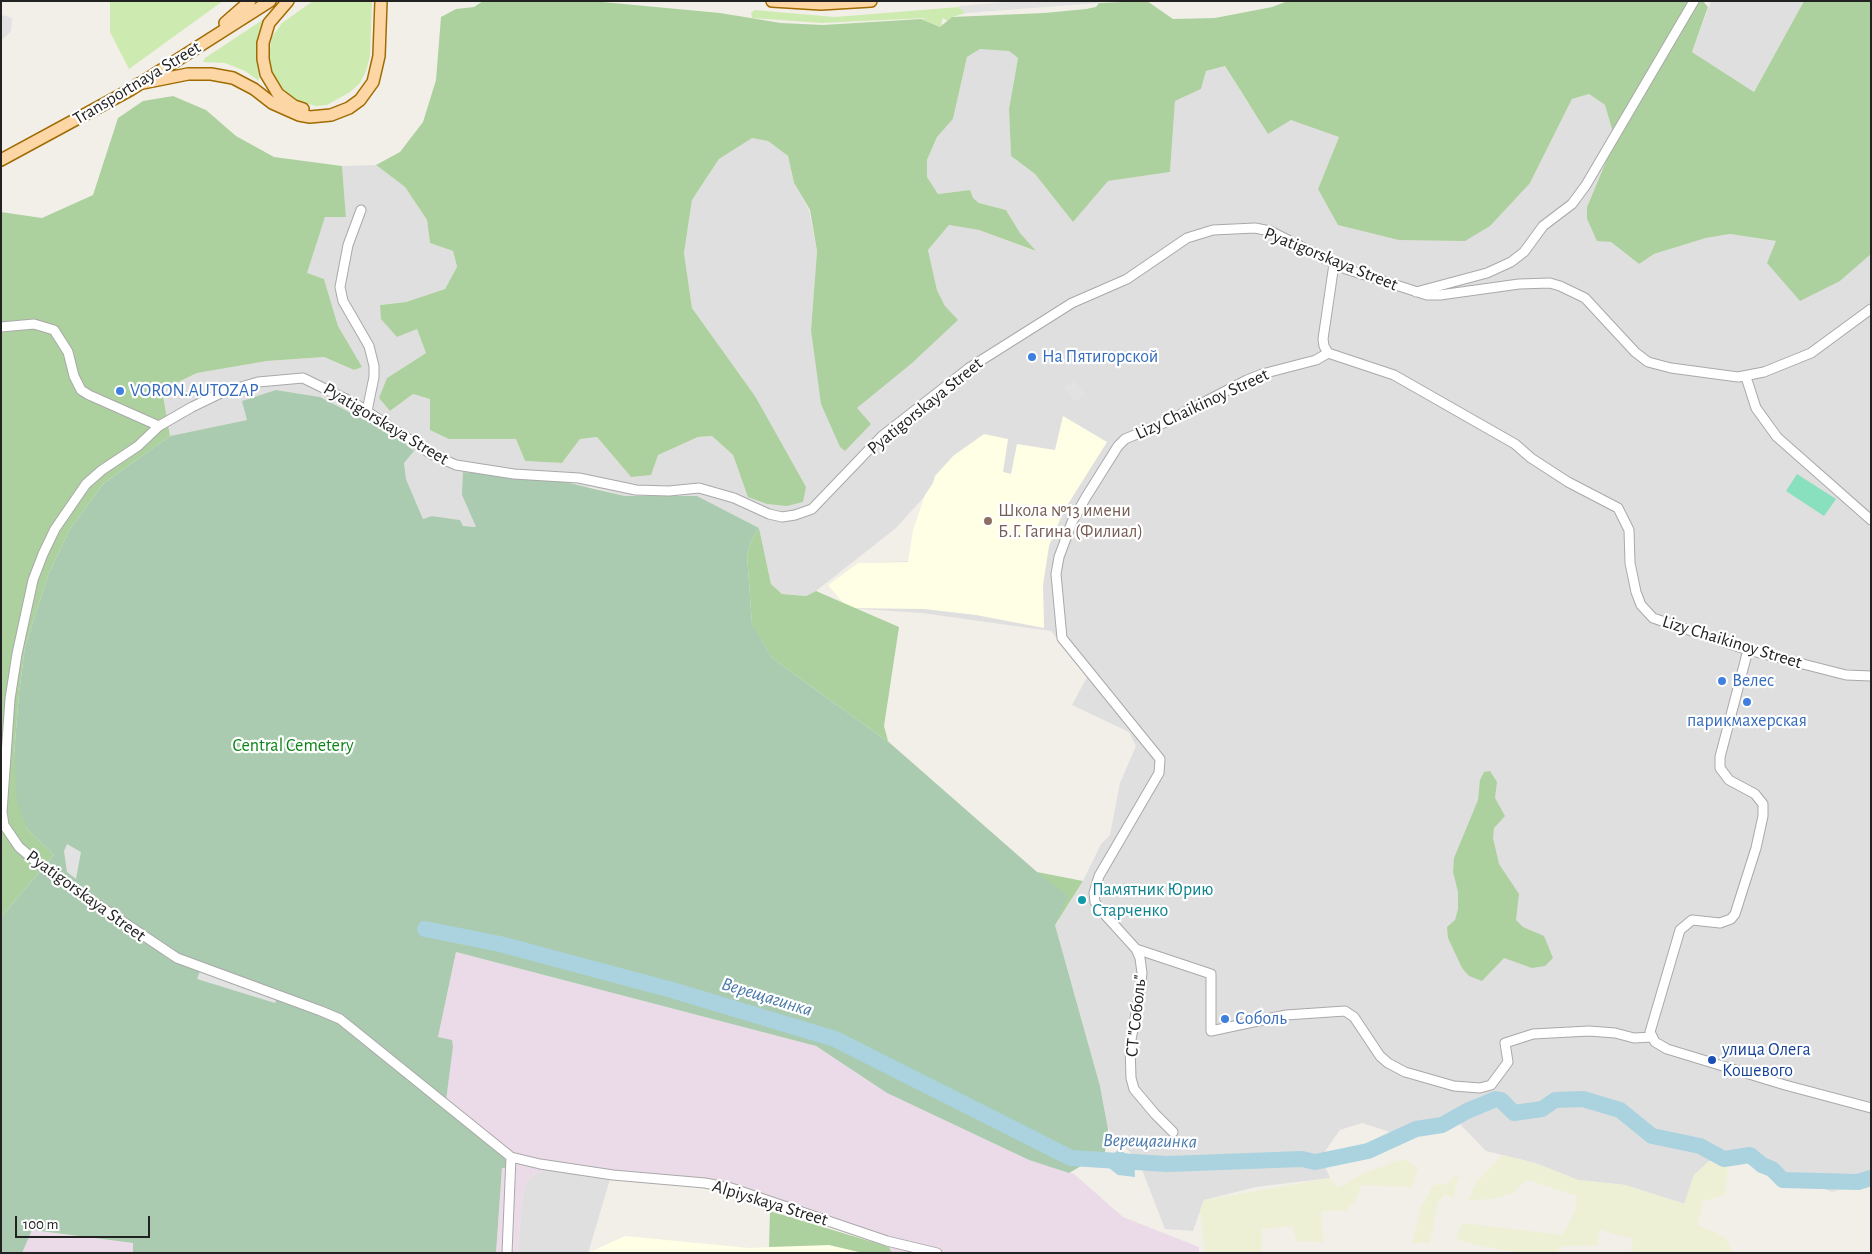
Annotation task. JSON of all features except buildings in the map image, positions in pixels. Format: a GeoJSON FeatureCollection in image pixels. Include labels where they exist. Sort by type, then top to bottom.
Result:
{"type":"FeatureCollection","features":[{"type":"Feature","properties":{"kind":"main road"},"geometry":{"type":"LineString","coordinates":[[202,44],[250,1]]}},
{"type":"Feature","properties":{"kind":"main road","name":"Transportnaya Street"},"geometry":{"type":"LineString","coordinates":[[1,160],[138,84],[270,1]]}},
{"type":"Feature","properties":{"kind":"main road"},"geometry":{"type":"LineString","coordinates":[[288,1],[275,13],[265,33],[264,58],[266,74],[272,85],[285,100],[294,106],[320,112],[349,108]]}},
{"type":"Feature","properties":{"kind":"main road"},"geometry":{"type":"LineString","coordinates":[[138,84],[188,74],[211,74],[233,78],[254,89],[272,103],[298,115],[322,117],[349,108],[367,93],[377,70],[381,1]]}},
{"type":"Feature","properties":{"kind":"main road"},"geometry":{"type":"LineString","coordinates":[[772,1],[821,4],[871,1]]}},
{"type":"Feature","properties":{"kind":"street","name":"Pyatigorskaya Street"},"geometry":{"type":"LineString","coordinates":[[1413,292],[1503,267],[1518,258],[1537,232],[1572,204],[1586,185],[1694,1]]}},
{"type":"Feature","properties":{"kind":"street"},"geometry":{"type":"LineString","coordinates":[[361,210],[348,245],[340,287],[342,301],[369,346],[374,366],[374,377],[367,411]]}},
{"type":"Feature","properties":{"kind":"street","name":"Pyatigorskaya Street"},"geometry":{"type":"LineString","coordinates":[[510,1157],[340,1020],[161,950],[46,870],[19,847],[4,825],[2,802],[10,699],[27,604],[43,554],[55,529],[86,484],[102,470],[138,446],[159,426],[221,393],[258,382],[283,378],[303,378],[367,411],[431,454],[456,465],[514,474],[578,478],[636,490],[669,491],[699,488],[734,498],[770,514],[782,517],[795,516],[812,509],[882,436],[969,368],[1043,320],[1072,303],[1144,269],[1173,247],[1199,233],[1237,228],[1270,231],[1334,264],[1413,292],[1434,296],[1519,284],[1550,283],[1585,298],[1636,352],[1648,362],[1671,368],[1746,378],[1811,353],[1871,309]]}},
{"type":"Feature","properties":{"kind":"street"},"geometry":{"type":"LineString","coordinates":[[1328,353],[1323,339],[1334,264]]}},
{"type":"Feature","properties":{"kind":"street"},"geometry":{"type":"LineString","coordinates":[[1,327],[34,324],[54,330],[68,352],[74,376],[81,390],[89,396],[159,426]]}},
{"type":"Feature","properties":{"kind":"street","name":"Lizy Chaikinoy Street"},"geometry":{"type":"LineString","coordinates":[[1095,902],[1099,876],[1159,773],[1161,766],[1156,752],[1062,638],[1056,574],[1064,540],[1086,497],[1118,446],[1125,439],[1172,419],[1262,374],[1316,360],[1328,353],[1394,375],[1514,444],[1531,458],[1568,482],[1612,503],[1622,514],[1629,530],[1632,578],[1641,605],[1646,612],[1662,623],[1748,650],[1846,675],[1871,676]]}},
{"type":"Feature","properties":{"kind":"street"},"geometry":{"type":"LineString","coordinates":[[1746,378],[1756,408],[1777,437],[1871,520]]}},
{"type":"Feature","properties":{"kind":"street"},"geometry":{"type":"LineString","coordinates":[[1748,650],[1720,757],[1720,768],[1728,780],[1760,798],[1764,810],[1756,848],[1735,914],[1731,919],[1720,923],[1692,920],[1680,930],[1650,1026],[1652,1037],[1655,1042],[1667,1049],[1784,1085],[1871,1108]]}},
{"type":"Feature","properties":{"kind":"street","name":"СТ \"Соболь\""},"geometry":{"type":"LineString","coordinates":[[1095,902],[1136,949],[1140,958],[1142,973],[1130,1045],[1131,1078],[1134,1089],[1173,1132]]}},
{"type":"Feature","properties":{"kind":"street"},"geometry":{"type":"LineString","coordinates":[[1136,949],[1211,974],[1211,1031],[1286,1015],[1345,1011],[1354,1017],[1380,1056],[1388,1063],[1405,1072],[1471,1088],[1486,1087],[1496,1080],[1508,1062],[1506,1043],[1533,1034],[1589,1032],[1615,1033],[1634,1038],[1652,1037]]}},
{"type":"Feature","properties":{"kind":"street"},"geometry":{"type":"LineString","coordinates":[[507,1253],[510,1157]]}},
{"type":"Feature","properties":{"kind":"street","name":"Alpiyskaya Street"},"geometry":{"type":"LineString","coordinates":[[510,1157],[540,1164],[613,1175],[706,1183],[731,1188],[887,1240],[937,1253]]}},
{"type":"Feature","properties":{"kind":"shaded area"},"geometry":{"type":"Polygon","coordinates":[[[1019,1],[1099,1],[1099,3],[966,13],[958,6],[1019,1]]]}},
{"type":"Feature","properties":{"kind":"shaded area"},"geometry":{"type":"Polygon","coordinates":[[[1711,1],[1804,1],[1754,92],[1692,52],[1711,1]]]}},
{"type":"Feature","properties":{"kind":"shaded area"},"geometry":{"type":"Polygon","coordinates":[[[2,15],[12,18],[11,31],[1,41],[2,15]]]}},
{"type":"Feature","properties":{"kind":"shaded area"},"geometry":{"type":"Polygon","coordinates":[[[994,48],[1009,51],[1018,58],[1009,109],[1011,156],[1035,174],[1073,222],[1107,181],[1170,172],[1175,101],[1201,89],[1206,71],[1225,66],[1248,103],[1339,137],[1318,189],[1530,183],[1572,99],[1589,94],[1605,105],[1613,133],[1607,159],[1587,207],[1587,219],[1597,240],[1611,242],[1639,264],[1654,254],[1706,238],[1730,234],[1776,241],[1840,281],[1871,254],[1871,1180],[1832,1192],[1765,1163],[1717,1154],[1694,1175],[1685,1204],[1625,1185],[1578,1180],[1535,1163],[1486,1151],[1453,1117],[1390,1132],[1362,1123],[1340,1130],[1321,1157],[1330,1178],[1256,1187],[1204,1200],[1193,1231],[1165,1229],[1139,1162],[1108,1129],[1100,1086],[1055,925],[1083,881],[1101,844],[1110,835],[1120,783],[1136,746],[1129,732],[1072,705],[1087,677],[1051,631],[922,613],[847,608],[828,585],[858,563],[916,561],[925,496],[896,528],[816,591],[806,596],[782,594],[771,584],[759,528],[697,496],[625,496],[591,487],[462,495],[476,527],[463,526],[460,520],[432,516],[423,519],[406,479],[404,463],[413,450],[394,435],[320,397],[276,390],[247,420],[170,436],[162,390],[197,373],[267,361],[324,357],[354,370],[361,367],[338,326],[324,279],[306,273],[325,217],[346,217],[342,166],[376,165],[405,187],[427,220],[430,243],[453,251],[457,268],[445,289],[406,302],[380,305],[417,329],[426,353],[387,378],[390,411],[413,394],[431,399],[449,439],[516,439],[525,461],[562,463],[580,439],[597,437],[631,477],[657,455],[698,437],[712,436],[733,455],[740,475],[767,504],[787,505],[803,502],[755,396],[692,308],[684,253],[692,200],[719,159],[752,137],[768,141],[788,156],[794,183],[809,210],[817,251],[811,330],[857,408],[883,385],[945,306],[937,290],[928,250],[949,225],[979,230],[1035,251],[1020,233],[1006,210],[979,203],[973,198],[970,190],[938,194],[927,177],[927,160],[937,137],[953,119],[967,57],[980,49],[994,48]]]}},
{"type":"Feature","properties":{"kind":"shaded area"},"geometry":{"type":"Polygon","coordinates":[[[1075,380],[1085,395],[1074,402],[1064,387],[1075,380]]]}},
{"type":"Feature","properties":{"kind":"shaded area","name":"Школа №13 имени Б.Г. Гагина (Филиал)"},"geometry":{"type":"Polygon","coordinates":[[[1063,416],[1107,442],[1063,512],[1049,546],[1043,585],[1044,628],[976,615],[924,609],[847,608],[828,585],[858,563],[908,562],[913,530],[925,495],[935,476],[953,456],[984,434],[1008,439],[1003,472],[1011,474],[1017,444],[1055,450],[1063,416]]]}},
{"type":"Feature","properties":{"kind":"shaded area"},"geometry":{"type":"Polygon","coordinates":[[[67,844],[81,852],[76,879],[67,872],[64,851],[67,844]]]}},
{"type":"Feature","properties":{"kind":"shaded area"},"geometry":{"type":"Polygon","coordinates":[[[456,952],[816,1046],[887,1093],[1029,1160],[1074,1174],[1123,1217],[1199,1247],[1199,1253],[892,1253],[886,1241],[724,1186],[550,1167],[535,1174],[527,1181],[523,1194],[517,1253],[496,1253],[502,1168],[514,1167],[446,1101],[453,1047],[438,1037],[456,952]]]}},
{"type":"Feature","properties":{"kind":"shaded area"},"geometry":{"type":"Polygon","coordinates":[[[200,971],[277,997],[275,1003],[197,979],[200,971]]]}},
{"type":"Feature","properties":{"kind":"shaded area"},"geometry":{"type":"Polygon","coordinates":[[[1502,1155],[1535,1163],[1578,1180],[1625,1185],[1684,1204],[1694,1175],[1709,1161],[1728,1167],[1725,1195],[1703,1201],[1698,1225],[1725,1237],[1733,1253],[1631,1253],[1633,1239],[1600,1230],[1597,1246],[1563,1246],[1554,1253],[1523,1253],[1475,1245],[1456,1239],[1462,1223],[1563,1235],[1575,1210],[1576,1196],[1528,1180],[1512,1193],[1497,1198],[1468,1201],[1476,1182],[1502,1155]]]}},
{"type":"Feature","properties":{"kind":"shaded area"},"geometry":{"type":"Polygon","coordinates":[[[1404,1159],[1418,1168],[1412,1187],[1361,1185],[1355,1201],[1345,1211],[1321,1211],[1324,1242],[1297,1241],[1292,1226],[1262,1229],[1262,1253],[1205,1253],[1200,1210],[1204,1200],[1330,1178],[1338,1188],[1361,1174],[1404,1159]]]}},
{"type":"Feature","properties":{"kind":"shaded area"},"geometry":{"type":"Polygon","coordinates":[[[550,1167],[611,1176],[588,1253],[517,1253],[523,1194],[527,1181],[535,1174],[550,1167]]]}},
{"type":"Feature","properties":{"kind":"shaded area"},"geometry":{"type":"Polygon","coordinates":[[[1454,1176],[1460,1177],[1456,1184],[1454,1198],[1445,1194],[1438,1202],[1430,1243],[1412,1243],[1421,1208],[1433,1185],[1447,1184],[1454,1176]]]}},
{"type":"Feature","properties":{"kind":"shaded area"},"geometry":{"type":"Polygon","coordinates":[[[31,1230],[133,1243],[133,1253],[22,1253],[31,1230]]]}},
{"type":"Feature","properties":{"kind":"shaded area"},"geometry":{"type":"Polygon","coordinates":[[[625,1236],[749,1248],[829,1245],[863,1253],[588,1253],[625,1236]]]}},
{"type":"Feature","properties":{"kind":"green space"},"geometry":{"type":"Polygon","coordinates":[[[110,1],[223,1],[129,69],[110,32],[110,1]]]}},
{"type":"Feature","properties":{"kind":"green space"},"geometry":{"type":"Polygon","coordinates":[[[313,1],[372,1],[370,56],[360,83],[350,92],[327,105],[316,106],[301,102],[288,95],[273,75],[268,60],[272,37],[282,23],[313,1]]]}},
{"type":"Feature","properties":{"kind":"green space"},"geometry":{"type":"Polygon","coordinates":[[[483,1],[592,1],[720,13],[781,23],[823,25],[921,19],[940,27],[952,17],[1044,13],[1086,9],[1096,7],[1099,3],[1147,1],[1173,19],[1215,18],[1272,7],[1288,1],[1703,1],[1708,7],[1692,52],[1754,92],[1804,1],[1871,1],[1871,254],[1840,281],[1800,301],[1767,263],[1776,241],[1730,234],[1706,238],[1654,254],[1639,264],[1611,242],[1597,241],[1587,219],[1587,207],[1607,159],[1613,133],[1605,105],[1589,94],[1572,99],[1530,183],[1490,226],[1465,241],[1399,240],[1338,225],[1318,189],[1339,137],[1291,120],[1268,134],[1225,66],[1206,71],[1201,89],[1175,101],[1170,172],[1108,181],[1073,222],[1035,174],[1011,156],[1009,109],[1018,58],[1009,51],[980,49],[967,57],[953,119],[937,137],[927,160],[927,177],[938,194],[970,190],[973,198],[979,203],[1006,210],[1020,233],[1036,251],[979,230],[949,225],[928,250],[937,290],[945,306],[958,320],[912,363],[857,408],[871,424],[845,451],[840,447],[821,404],[811,330],[817,251],[810,210],[794,183],[788,156],[768,141],[752,138],[719,159],[692,200],[684,253],[692,308],[755,396],[806,487],[803,502],[787,506],[767,504],[748,497],[733,455],[712,436],[698,437],[658,455],[651,475],[631,477],[597,437],[580,439],[562,463],[525,461],[516,439],[449,439],[430,430],[430,399],[413,394],[390,411],[379,398],[387,378],[426,353],[417,329],[397,337],[381,319],[380,305],[406,302],[445,289],[457,267],[453,251],[430,243],[427,220],[405,187],[376,165],[400,152],[423,122],[436,80],[441,17],[456,9],[474,7],[483,1]]]}},
{"type":"Feature","properties":{"kind":"green space"},"geometry":{"type":"Polygon","coordinates":[[[959,7],[966,13],[952,17],[947,21],[943,18],[941,23],[943,24],[940,27],[922,19],[926,18],[822,23],[752,18],[751,12],[754,10],[835,17],[959,7]]]}},
{"type":"Feature","properties":{"kind":"green space"},"geometry":{"type":"Polygon","coordinates":[[[267,17],[257,44],[259,81],[245,71],[225,63],[203,62],[205,58],[267,17]]]}},
{"type":"Feature","properties":{"kind":"green space"},"geometry":{"type":"Polygon","coordinates":[[[173,96],[206,110],[236,136],[274,157],[342,166],[346,217],[325,217],[307,273],[324,279],[338,326],[362,367],[354,370],[324,357],[267,361],[197,373],[162,390],[170,436],[104,483],[70,529],[48,575],[25,647],[14,755],[27,829],[54,855],[1,917],[1,212],[42,218],[93,195],[118,118],[143,101],[173,96]]]}},
{"type":"Feature","properties":{"kind":"green space","name":"Central Cemetery"},"geometry":{"type":"Polygon","coordinates":[[[276,390],[320,397],[394,435],[414,451],[404,463],[406,479],[423,519],[432,516],[460,520],[463,526],[476,527],[462,495],[463,472],[560,481],[625,496],[697,496],[759,528],[751,541],[747,555],[752,624],[772,658],[891,744],[1037,872],[1068,896],[1055,925],[1100,1086],[1108,1129],[1105,1152],[1069,1173],[1029,1160],[887,1093],[816,1046],[456,952],[438,1037],[452,1040],[453,1047],[446,1101],[515,1167],[502,1168],[496,1253],[133,1253],[133,1243],[32,1230],[22,1253],[1,1253],[1,917],[54,855],[27,829],[17,802],[14,755],[25,647],[48,575],[70,529],[104,483],[170,436],[247,420],[242,401],[276,390]]]}},
{"type":"Feature","properties":{"kind":"green space"},"geometry":{"type":"Polygon","coordinates":[[[1797,474],[1836,499],[1824,516],[1786,491],[1797,474]]]}},
{"type":"Feature","properties":{"kind":"green space"},"geometry":{"type":"Polygon","coordinates":[[[759,528],[771,584],[782,594],[806,596],[816,591],[899,627],[884,726],[888,741],[891,744],[772,658],[752,625],[747,555],[751,541],[759,528]]]}},
{"type":"Feature","properties":{"kind":"green space"},"geometry":{"type":"Polygon","coordinates":[[[1490,771],[1497,782],[1495,798],[1505,816],[1494,828],[1493,838],[1499,864],[1519,894],[1516,920],[1523,927],[1544,936],[1553,958],[1545,966],[1532,968],[1504,958],[1482,981],[1469,976],[1462,968],[1448,938],[1447,927],[1455,920],[1458,909],[1458,892],[1453,872],[1454,858],[1478,800],[1480,780],[1484,772],[1490,771]]]}},
{"type":"Feature","properties":{"kind":"green space"},"geometry":{"type":"Polygon","coordinates":[[[1037,872],[1083,881],[1055,925],[1037,872]]]}},
{"type":"Feature","properties":{"kind":"green space"},"geometry":{"type":"Polygon","coordinates":[[[770,1211],[889,1247],[892,1253],[863,1253],[829,1245],[769,1247],[770,1211]]]}},
{"type":"Feature","properties":{"kind":"water"},"geometry":{"type":"Polygon","coordinates":[[[1118,1150],[1134,1157],[1135,1177],[1118,1175],[1109,1168],[1111,1156],[1118,1150]]]}},
{"type":"Feature","properties":{"kind":"waterway","name":"Верещагинка"},"geometry":{"type":"LineString","coordinates":[[425,929],[500,944],[672,990],[835,1039],[1071,1158],[1167,1164],[1302,1159],[1315,1162],[1368,1151],[1416,1129],[1442,1125],[1467,1111],[1496,1099],[1501,1100],[1514,1113],[1542,1109],[1555,1100],[1583,1099],[1620,1110],[1652,1136],[1700,1146],[1724,1159],[1750,1155],[1762,1165],[1772,1169],[1783,1180],[1858,1182],[1871,1178]]}},
{"type":"Feature","properties":{"kind":"place","name":"На Пятигорской"},"geometry":{"type":"Point","coordinates":[1032,357]}},
{"type":"Feature","properties":{"kind":"place","name":"VORON.AUTOZAP"},"geometry":{"type":"Point","coordinates":[120,391]}},
{"type":"Feature","properties":{"kind":"place","name":"Школа №13 имени Б.Г. Гагина (Филиал)"},"geometry":{"type":"Point","coordinates":[988,521]}},
{"type":"Feature","properties":{"kind":"place","name":"Велес"},"geometry":{"type":"Point","coordinates":[1722,681]}},
{"type":"Feature","properties":{"kind":"place","name":"парикмахерская"},"geometry":{"type":"Point","coordinates":[1747,702]}},
{"type":"Feature","properties":{"kind":"place","name":"Памятник Юрию Старченко"},"geometry":{"type":"Point","coordinates":[1082,900]}},
{"type":"Feature","properties":{"kind":"place","name":"Соболь"},"geometry":{"type":"Point","coordinates":[1225,1019]}},
{"type":"Feature","properties":{"kind":"place","name":"улица Олега Кошевого"},"geometry":{"type":"Point","coordinates":[1712,1060]}}]}
